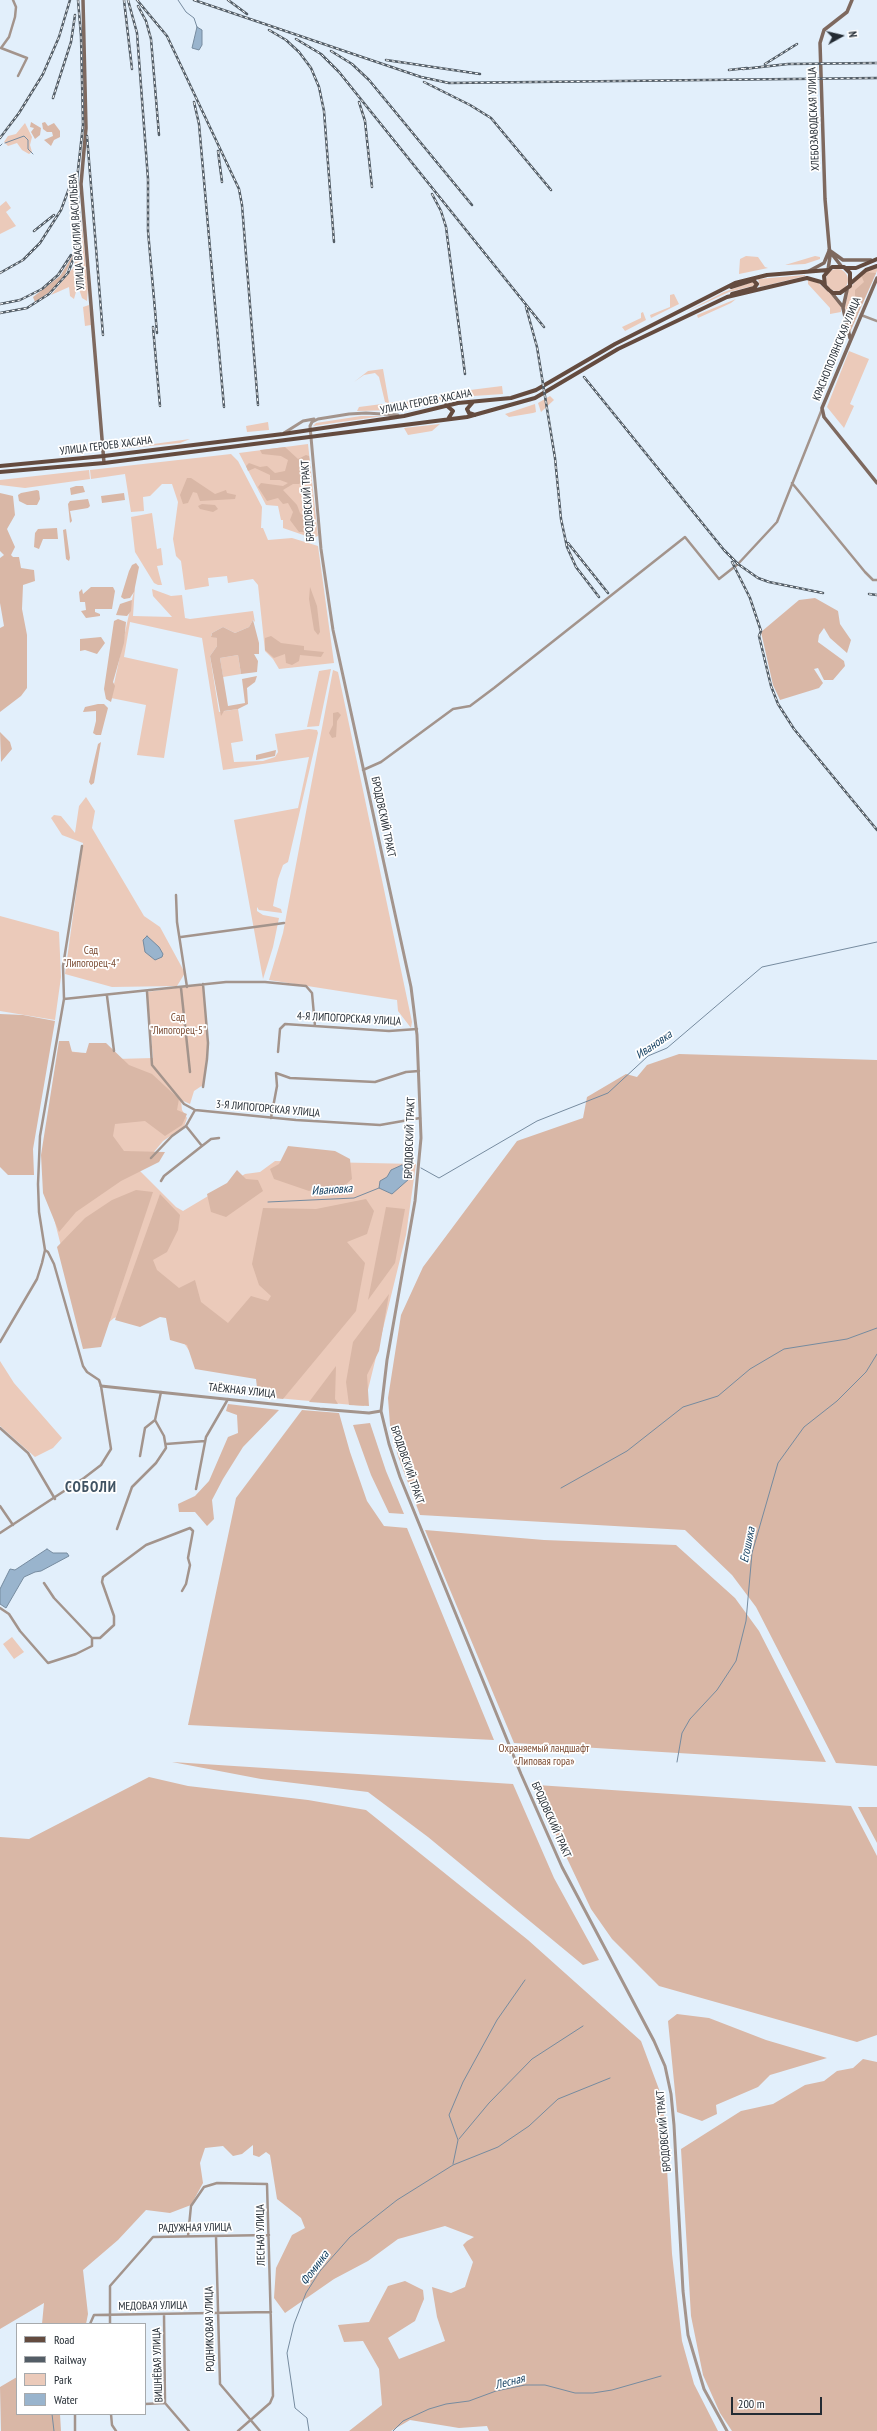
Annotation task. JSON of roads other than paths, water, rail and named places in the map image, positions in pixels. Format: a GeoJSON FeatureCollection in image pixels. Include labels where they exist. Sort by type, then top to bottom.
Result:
{"type":"FeatureCollection","features":[{"type":"Feature","properties":{"kind":"main road","name":"УЛИЦА ВАСИЛИЯ ВАСИЛЬЕВА"},"geometry":{"type":"LineString","coordinates":[[83,0],[86,128],[81,184],[104,463]]}},
{"type":"Feature","properties":{"kind":"main road","name":"ХЛЕБОЗАВОДСКАЯ УЛИЦА"},"geometry":{"type":"LineString","coordinates":[[828,270],[830,250],[820,43],[824,30],[847,12],[852,0]]}},
{"type":"Feature","properties":{"kind":"main road"},"geometry":{"type":"LineString","coordinates":[[830,250],[844,260],[876,260]]}},
{"type":"Feature","properties":{"kind":"main road"},"geometry":{"type":"LineString","coordinates":[[830,250],[843,267],[850,273],[851,283]]}},
{"type":"Feature","properties":{"kind":"main road"},"geometry":{"type":"LineString","coordinates":[[806,272],[821,265],[830,250]]}},
{"type":"Feature","properties":{"kind":"main road"},"geometry":{"type":"LineString","coordinates":[[850,339],[843,308],[825,286],[824,276],[828,270],[834,266],[856,268],[876,260]]}},
{"type":"Feature","properties":{"kind":"main road"},"geometry":{"type":"LineString","coordinates":[[843,308],[847,290],[851,283],[866,270],[877,266]]}},
{"type":"Feature","properties":{"kind":"main road","name":"УЛИЦА ГЕРОЕВ ХАСАНА"},"geometry":{"type":"LineString","coordinates":[[0,466],[104,456],[283,434],[404,416],[446,405],[511,398],[536,390],[581,362],[725,288],[757,276],[828,270]]}},
{"type":"Feature","properties":{"kind":"main road","name":"УЛИЦА ГЕРОЕВ ХАСАНА"},"geometry":{"type":"LineString","coordinates":[[0,472],[104,463],[474,415],[535,398],[618,349],[727,297],[807,278],[815,279],[825,286]]}},
{"type":"Feature","properties":{"kind":"main road","name":"КРАСНОПОЛЯНСКАЯ УЛИЦА"},"geometry":{"type":"LineString","coordinates":[[877,278],[822,408],[824,417],[877,482]]}},
{"type":"Feature","properties":{"kind":"main road"},"geometry":{"type":"LineString","coordinates":[[725,288],[753,280],[757,284],[754,288],[735,292],[727,297]]}},
{"type":"Feature","properties":{"kind":"main road"},"geometry":{"type":"LineString","coordinates":[[831,292],[840,293],[847,290]]}},
{"type":"Feature","properties":{"kind":"main road"},"geometry":{"type":"LineString","coordinates":[[474,402],[466,409],[469,413],[474,415]]}},
{"type":"Feature","properties":{"kind":"main road"},"geometry":{"type":"LineString","coordinates":[[446,405],[453,411],[448,419]]}},
{"type":"Feature","properties":{"kind":"street"},"geometry":{"type":"LineString","coordinates":[[13,0],[16,8],[15,17],[9,37],[1,48],[27,58],[18,76]]}},
{"type":"Feature","properties":{"kind":"street"},"geometry":{"type":"LineString","coordinates":[[861,315],[877,321]]}},
{"type":"Feature","properties":{"kind":"street"},"geometry":{"type":"LineString","coordinates":[[363,770],[381,762],[452,709],[464,709],[476,702],[685,537],[719,579],[738,564],[777,522],[822,408]]}},
{"type":"Feature","properties":{"kind":"street"},"geometry":{"type":"LineString","coordinates":[[283,434],[302,421],[366,413],[404,416]]}},
{"type":"Feature","properties":{"kind":"street"},"geometry":{"type":"LineString","coordinates":[[819,417],[824,417]]}},
{"type":"Feature","properties":{"kind":"street"},"geometry":{"type":"LineString","coordinates":[[311,430],[310,424],[318,419]]}},
{"type":"Feature","properties":{"kind":"street","name":"БРОДОВСКИЙ ТРАКТ"},"geometry":{"type":"LineString","coordinates":[[311,430],[321,549],[333,630],[411,987],[417,1028],[420,1070],[421,1118],[415,1201],[387,1360],[381,1411],[400,1477],[521,1774],[562,1868],[654,2041],[665,2066],[671,2094],[674,2126],[682,2291],[688,2335],[704,2389],[727,2431]]}},
{"type":"Feature","properties":{"kind":"street"},"geometry":{"type":"LineString","coordinates":[[792,483],[873,580],[877,580]]}},
{"type":"Feature","properties":{"kind":"street"},"geometry":{"type":"LineString","coordinates":[[0,1342],[36,1279],[45,1250],[39,1212],[40,1136],[64,999],[63,966],[82,846]]}},
{"type":"Feature","properties":{"kind":"street"},"geometry":{"type":"LineString","coordinates":[[176,895],[177,922],[181,936],[187,987]]}},
{"type":"Feature","properties":{"kind":"street"},"geometry":{"type":"LineString","coordinates":[[181,936],[284,923]]}},
{"type":"Feature","properties":{"kind":"street"},"geometry":{"type":"LineString","coordinates":[[64,999],[147,992],[203,984],[265,982],[306,986],[312,992],[315,1026]]}},
{"type":"Feature","properties":{"kind":"street"},"geometry":{"type":"LineString","coordinates":[[203,984],[208,1043],[203,1087]]}},
{"type":"Feature","properties":{"kind":"street"},"geometry":{"type":"LineString","coordinates":[[181,988],[190,1072]]}},
{"type":"Feature","properties":{"kind":"street"},"geometry":{"type":"LineString","coordinates":[[147,992],[152,1046],[152,1065],[184,1104],[195,1110],[186,1126],[172,1136],[151,1158]]}},
{"type":"Feature","properties":{"kind":"street"},"geometry":{"type":"LineString","coordinates":[[107,996],[114,1051]]}},
{"type":"Feature","properties":{"kind":"street","name":"4-Я ЛИПОГОРСКАЯ УЛИЦА"},"geometry":{"type":"LineString","coordinates":[[278,1052],[282,1026],[286,1024],[389,1031],[417,1028]]}},
{"type":"Feature","properties":{"kind":"street"},"geometry":{"type":"LineString","coordinates":[[271,1118],[277,1086],[276,1073],[290,1078],[375,1082],[406,1072],[420,1070]]}},
{"type":"Feature","properties":{"kind":"street","name":"3-Я ЛИПОГОРСКАЯ УЛИЦА"},"geometry":{"type":"LineString","coordinates":[[195,1110],[271,1118],[380,1125],[421,1118]]}},
{"type":"Feature","properties":{"kind":"street"},"geometry":{"type":"LineString","coordinates":[[186,1126],[202,1146]]}},
{"type":"Feature","properties":{"kind":"street"},"geometry":{"type":"LineString","coordinates":[[162,1181],[164,1176],[211,1139],[219,1138]]}},
{"type":"Feature","properties":{"kind":"street"},"geometry":{"type":"LineString","coordinates":[[0,1533],[55,1499],[101,1465],[111,1449],[101,1386],[99,1380],[87,1372],[83,1366],[54,1264],[48,1252],[45,1250]]}},
{"type":"Feature","properties":{"kind":"street","name":"ТАЁЖНАЯ УЛИЦА"},"geometry":{"type":"LineString","coordinates":[[101,1386],[369,1413],[381,1411]]}},
{"type":"Feature","properties":{"kind":"street"},"geometry":{"type":"LineString","coordinates":[[117,1529],[132,1487],[163,1455],[166,1444],[155,1420],[161,1391]]}},
{"type":"Feature","properties":{"kind":"street"},"geometry":{"type":"LineString","coordinates":[[196,1489],[205,1441],[228,1399]]}},
{"type":"Feature","properties":{"kind":"street"},"geometry":{"type":"LineString","coordinates":[[140,1456],[145,1428],[155,1420]]}},
{"type":"Feature","properties":{"kind":"street"},"geometry":{"type":"LineString","coordinates":[[0,1428],[28,1453],[55,1499]]}},
{"type":"Feature","properties":{"kind":"street"},"geometry":{"type":"LineString","coordinates":[[166,1444],[205,1441]]}},
{"type":"Feature","properties":{"kind":"street"},"geometry":{"type":"LineString","coordinates":[[0,1506],[13,1525]]}},
{"type":"Feature","properties":{"kind":"street"},"geometry":{"type":"LineString","coordinates":[[92,1638],[104,1636],[114,1625],[114,1616],[102,1582],[103,1577],[146,1545],[190,1528],[193,1531],[188,1558],[190,1565],[186,1584],[182,1591]]}},
{"type":"Feature","properties":{"kind":"street"},"geometry":{"type":"LineString","coordinates":[[0,1608],[8,1614],[20,1631],[48,1663],[88,1648],[93,1643],[92,1638],[54,1598],[44,1583]]}},
{"type":"Feature","properties":{"kind":"street","name":"ЛЕСНАЯ УЛИЦА"},"geometry":{"type":"LineString","coordinates":[[188,2236],[191,2206],[204,2187],[217,2183],[267,2184],[273,2396],[270,2403],[251,2420]]}},
{"type":"Feature","properties":{"kind":"street","name":"РАДУЖНАЯ УЛИЦА"},"geometry":{"type":"LineString","coordinates":[[110,2323],[109,2288],[111,2283],[149,2240],[157,2237],[269,2234]]}},
{"type":"Feature","properties":{"kind":"street","name":"РОДНИКОВАЯ УЛИЦА"},"geometry":{"type":"LineString","coordinates":[[216,2236],[220,2384],[260,2431]]}},
{"type":"Feature","properties":{"kind":"street","name":"МЕДОВАЯ УЛИЦА"},"geometry":{"type":"LineString","coordinates":[[90,2323],[94,2315],[110,2314],[271,2312]]}},
{"type":"Feature","properties":{"kind":"street","name":"ВИШНЁВАЯ УЛИЦА"},"geometry":{"type":"LineString","coordinates":[[164,2314],[166,2403],[188,2431]]}},
{"type":"Feature","properties":{"kind":"street"},"geometry":{"type":"LineString","coordinates":[[146,2404],[166,2403]]}},
{"type":"Feature","properties":{"kind":"street"},"geometry":{"type":"LineString","coordinates":[[75,2415],[75,2431]]}},
{"type":"Feature","properties":{"kind":"street"},"geometry":{"type":"LineString","coordinates":[[111,2415],[112,2425],[116,2431]]}},
{"type":"Feature","properties":{"kind":"street"},"geometry":{"type":"LineString","coordinates":[[238,2431],[251,2420]]}},
{"type":"Feature","properties":{"kind":"water"},"geometry":{"type":"Polygon","coordinates":[[[197,27],[202,30],[202,45],[199,50],[192,48],[197,27]]]}},
{"type":"Feature","properties":{"kind":"water"},"geometry":{"type":"Polygon","coordinates":[[[147,936],[159,947],[163,954],[162,957],[155,960],[145,952],[143,940],[147,936]]]}},
{"type":"Feature","properties":{"kind":"water"},"geometry":{"type":"Polygon","coordinates":[[[402,1165],[408,1171],[409,1179],[392,1194],[379,1188],[380,1181],[387,1177],[391,1170],[402,1165]]]}},
{"type":"Feature","properties":{"kind":"water"},"geometry":{"type":"Polygon","coordinates":[[[47,1549],[53,1553],[67,1553],[69,1556],[41,1571],[24,1577],[6,1608],[0,1604],[0,1589],[10,1569],[15,1570],[47,1549]]]}},
{"type":"Feature","properties":{"kind":"waterway"},"geometry":{"type":"LineString","coordinates":[[178,0],[186,12],[194,18],[197,27]]}},
{"type":"Feature","properties":{"kind":"waterway"},"geometry":{"type":"LineString","coordinates":[[5,143],[24,136],[28,140],[28,149],[33,154]]}},
{"type":"Feature","properties":{"kind":"waterway","name":"Ивановка"},"geometry":{"type":"LineString","coordinates":[[421,1168],[439,1178],[537,1121],[608,1093],[648,1056],[667,1048],[762,967],[877,942]]}},
{"type":"Feature","properties":{"kind":"waterway","name":"Ивановка"},"geometry":{"type":"LineString","coordinates":[[408,1171],[413,1167]]}},
{"type":"Feature","properties":{"kind":"waterway","name":"Ивановка"},"geometry":{"type":"LineString","coordinates":[[268,1202],[354,1198],[379,1188]]}},
{"type":"Feature","properties":{"kind":"waterway"},"geometry":{"type":"LineString","coordinates":[[561,1488],[627,1451],[683,1407],[718,1396],[750,1369],[784,1349],[847,1339],[877,1328]]}},
{"type":"Feature","properties":{"kind":"waterway","name":"Егошиха"},"geometry":{"type":"LineString","coordinates":[[677,1762],[682,1733],[690,1719],[717,1690],[736,1661],[746,1621],[752,1553],[778,1463],[804,1427],[837,1401],[866,1372],[877,1354]]}},
{"type":"Feature","properties":{"kind":"waterway"},"geometry":{"type":"LineString","coordinates":[[453,2164],[458,2140],[449,2115],[463,2082],[497,2020],[525,1980]]}},
{"type":"Feature","properties":{"kind":"waterway"},"geometry":{"type":"LineString","coordinates":[[459,2139],[489,2103],[532,2059],[583,2026]]}},
{"type":"Feature","properties":{"kind":"waterway","name":"Фоминка"},"geometry":{"type":"LineString","coordinates":[[309,2431],[307,2418],[295,2408],[287,2353],[294,2324],[306,2293],[320,2271],[350,2237],[397,2200],[453,2165],[498,2147],[529,2126],[558,2099],[610,2078]]}},
{"type":"Feature","properties":{"kind":"waterway","name":"Лесная"},"geometry":{"type":"LineString","coordinates":[[393,2431],[403,2421],[429,2409],[446,2404],[469,2401],[496,2391],[525,2385],[545,2385],[575,2393],[593,2393],[612,2390],[661,2376]]}},
{"type":"Feature","properties":{"kind":"waterway"},"geometry":{"type":"LineString","coordinates":[[52,2415],[54,2431]]}},
{"type":"Feature","properties":{"kind":"railway"},"geometry":{"type":"LineString","coordinates":[[0,138],[19,113],[43,74],[59,37],[70,0]]}},
{"type":"Feature","properties":{"kind":"railway"},"geometry":{"type":"LineString","coordinates":[[0,313],[27,308],[49,294],[68,273],[77,249],[80,230],[77,179],[83,125],[81,36],[78,0]]}},
{"type":"Feature","properties":{"kind":"railway"},"geometry":{"type":"LineString","coordinates":[[124,0],[132,69]]}},
{"type":"Feature","properties":{"kind":"railway"},"geometry":{"type":"LineString","coordinates":[[128,0],[137,33],[148,179],[148,231],[157,333]]}},
{"type":"Feature","properties":{"kind":"railway"},"geometry":{"type":"LineString","coordinates":[[137,0],[167,36],[239,189],[242,205],[258,405]]}},
{"type":"Feature","properties":{"kind":"railway"},"geometry":{"type":"LineString","coordinates":[[194,0],[421,77],[449,83],[877,78]]}},
{"type":"Feature","properties":{"kind":"railway"},"geometry":{"type":"LineString","coordinates":[[228,0],[247,14]]}},
{"type":"Feature","properties":{"kind":"railway"},"geometry":{"type":"LineString","coordinates":[[138,6],[146,21],[151,39],[159,135]]}},
{"type":"Feature","properties":{"kind":"railway"},"geometry":{"type":"LineString","coordinates":[[53,98],[71,42],[75,15]]}},
{"type":"Feature","properties":{"kind":"railway"},"geometry":{"type":"LineString","coordinates":[[269,30],[286,40],[299,52],[311,68],[319,87],[324,111],[334,242]]}},
{"type":"Feature","properties":{"kind":"railway"},"geometry":{"type":"LineString","coordinates":[[296,39],[321,54],[339,72],[544,327]]}},
{"type":"Feature","properties":{"kind":"railway"},"geometry":{"type":"LineString","coordinates":[[765,64],[797,44]]}},
{"type":"Feature","properties":{"kind":"railway"},"geometry":{"type":"LineString","coordinates":[[331,51],[352,64],[369,80],[472,205]]}},
{"type":"Feature","properties":{"kind":"railway"},"geometry":{"type":"LineString","coordinates":[[386,60],[480,74]]}},
{"type":"Feature","properties":{"kind":"railway"},"geometry":{"type":"LineString","coordinates":[[743,69],[788,64],[877,63]]}},
{"type":"Feature","properties":{"kind":"railway"},"geometry":{"type":"LineString","coordinates":[[729,70],[747,68]]}},
{"type":"Feature","properties":{"kind":"railway"},"geometry":{"type":"LineString","coordinates":[[424,82],[470,105],[491,118],[551,190]]}},
{"type":"Feature","properties":{"kind":"railway"},"geometry":{"type":"LineString","coordinates":[[194,102],[199,124],[224,407]]}},
{"type":"Feature","properties":{"kind":"railway"},"geometry":{"type":"LineString","coordinates":[[359,102],[365,121],[372,187]]}},
{"type":"Feature","properties":{"kind":"railway"},"geometry":{"type":"LineString","coordinates":[[87,136],[103,335]]}},
{"type":"Feature","properties":{"kind":"railway"},"geometry":{"type":"LineString","coordinates":[[218,151],[222,182]]}},
{"type":"Feature","properties":{"kind":"railway"},"geometry":{"type":"LineString","coordinates":[[0,273],[23,260],[40,243],[61,210],[74,175]]}},
{"type":"Feature","properties":{"kind":"railway"},"geometry":{"type":"LineString","coordinates":[[432,194],[441,211],[446,227],[465,374]]}},
{"type":"Feature","properties":{"kind":"railway"},"geometry":{"type":"LineString","coordinates":[[34,231],[54,215]]}},
{"type":"Feature","properties":{"kind":"railway"},"geometry":{"type":"LineString","coordinates":[[0,304],[20,300],[42,289],[58,275],[71,255]]}},
{"type":"Feature","properties":{"kind":"railway"},"geometry":{"type":"LineString","coordinates":[[526,307],[537,347],[555,458],[561,519],[567,547],[576,567],[599,597]]}},
{"type":"Feature","properties":{"kind":"railway"},"geometry":{"type":"LineString","coordinates":[[153,327],[160,406]]}},
{"type":"Feature","properties":{"kind":"railway"},"geometry":{"type":"LineString","coordinates":[[584,377],[724,550],[738,564],[758,578],[769,582],[823,593]]}},
{"type":"Feature","properties":{"kind":"railway"},"geometry":{"type":"LineString","coordinates":[[568,543],[608,593]]}},
{"type":"Feature","properties":{"kind":"railway"},"geometry":{"type":"LineString","coordinates":[[732,562],[750,598],[761,631],[759,636],[771,686],[778,704],[794,729],[877,830]]}},
{"type":"Feature","properties":{"kind":"railway"},"geometry":{"type":"LineString","coordinates":[[869,594],[877,595]]}},
{"type":"Feature","properties":{"kind":"district","name":"СОБОЛИ"},"geometry":{"type":"Point","coordinates":[91,1488]}},
{"type":"Feature","properties":{"kind":"park label","name":"Сад \"Липогорец-4\""},"geometry":{"type":"Point","coordinates":[91,957]}},
{"type":"Feature","properties":{"kind":"park label","name":"Сад \"Липогорец-5\""},"geometry":{"type":"Point","coordinates":[178,1024]}},
{"type":"Feature","properties":{"kind":"park label","name":"Охраняемый ландшафт «Липовая гора»"},"geometry":{"type":"Point","coordinates":[544,1755]}}]}
